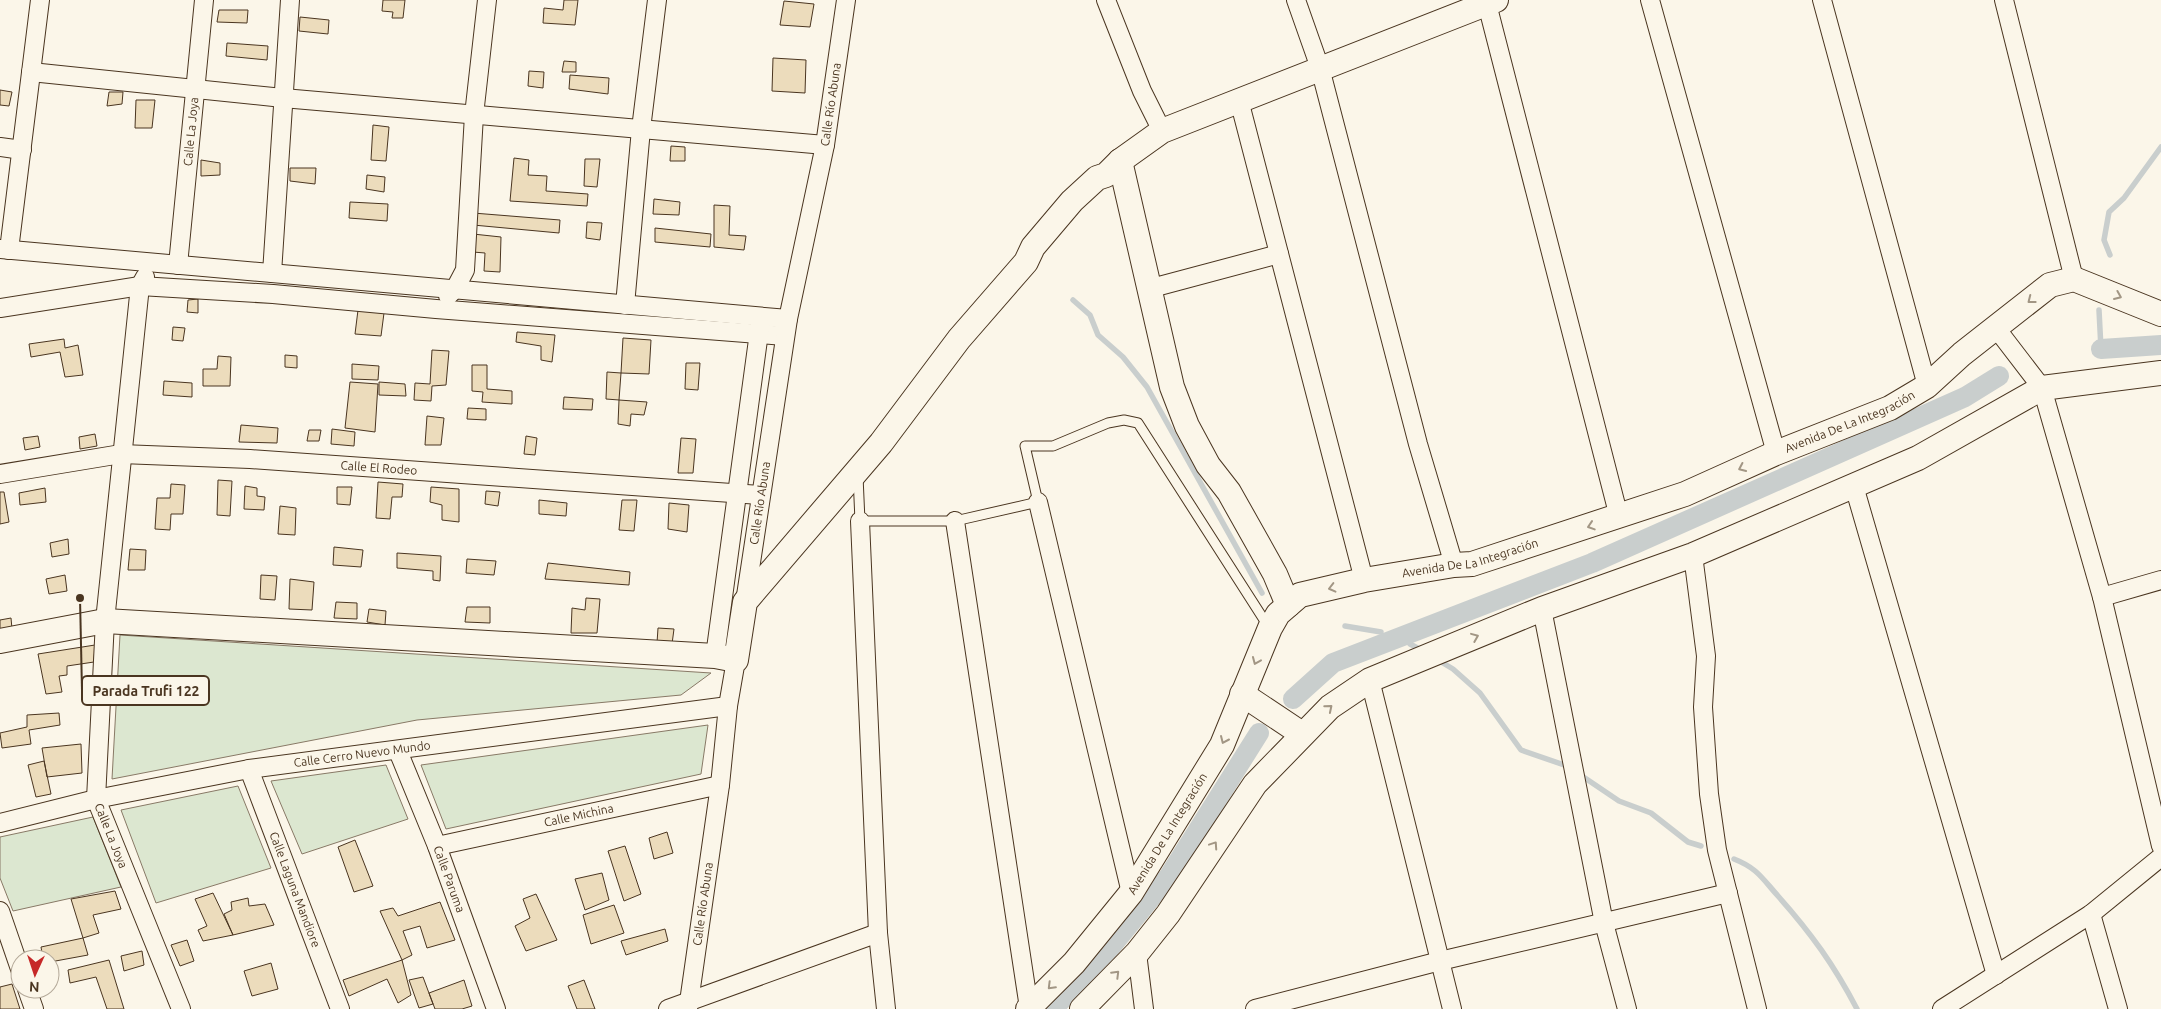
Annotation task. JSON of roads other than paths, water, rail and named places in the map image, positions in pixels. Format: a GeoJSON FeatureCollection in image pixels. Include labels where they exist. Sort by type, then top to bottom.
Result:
{"type":"FeatureCollection","features":[{"type":"Feature","properties":{"kind":"main road"},"geometry":{"type":"LineString","coordinates":[[745,602],[881,443],[959,339],[1026,262],[1033,247],[1072,201],[1097,178],[1106,175],[1120,161],[1162,131],[1490,1]]}},
{"type":"Feature","properties":{"kind":"main road"},"geometry":{"type":"LineString","coordinates":[[1120,161],[1172,387],[1187,426],[1208,465],[1234,500],[1275,574],[1288,605]]}},
{"type":"Feature","properties":{"kind":"main road"},"geometry":{"type":"LineString","coordinates":[[2074,279],[2161,314]]}},
{"type":"Feature","properties":{"kind":"main road","name":"Avenida De La Integración"},"geometry":{"type":"LineString","coordinates":[[1028,1008],[1074,963],[1131,893],[1222,745],[1270,628],[1278,614],[1300,596],[1364,580],[1454,565],[1472,564],[1685,494],[1776,452],[1890,408],[1927,386],[2050,285],[2074,279]]}},
{"type":"Feature","properties":{"kind":"main road"},"geometry":{"type":"LineString","coordinates":[[1082,1009],[1137,953],[1168,914],[1256,784],[1330,707],[1370,680],[1542,609],[1693,555],[1854,486],[1918,458],[2042,388],[2161,373]]}},
{"type":"Feature","properties":{"kind":"main road","name":"Calle Río Abuna"},"geometry":{"type":"LineString","coordinates":[[726,658],[745,602]]}},
{"type":"Feature","properties":{"kind":"main road"},"geometry":{"type":"LineString","coordinates":[[0,641],[104,621],[726,658]]}},
{"type":"Feature","properties":{"kind":"main road"},"geometry":{"type":"LineString","coordinates":[[1242,694],[1302,734]]}},
{"type":"Feature","properties":{"kind":"street"},"geometry":{"type":"LineString","coordinates":[[38,0],[22,150],[5,250],[788,319]]}},
{"type":"Feature","properties":{"kind":"street","name":"Calle La Joya"},"geometry":{"type":"LineString","coordinates":[[178,265],[204,0]]}},
{"type":"Feature","properties":{"kind":"street"},"geometry":{"type":"LineString","coordinates":[[272,273],[290,0]]}},
{"type":"Feature","properties":{"kind":"street"},"geometry":{"type":"LineString","coordinates":[[436,309],[455,289],[465,270],[474,115],[487,0]]}},
{"type":"Feature","properties":{"kind":"street"},"geometry":{"type":"LineString","coordinates":[[625,305],[641,129],[657,0]]}},
{"type":"Feature","properties":{"kind":"street","name":"Calle Río Abuna"},"geometry":{"type":"LineString","coordinates":[[745,602],[788,319],[825,145],[846,0]]}},
{"type":"Feature","properties":{"kind":"street"},"geometry":{"type":"LineString","coordinates":[[1106,0],[1142,91],[1162,131]]}},
{"type":"Feature","properties":{"kind":"street"},"geometry":{"type":"LineString","coordinates":[[1296,0],[1320,68],[1418,444],[1454,565]]}},
{"type":"Feature","properties":{"kind":"street"},"geometry":{"type":"LineString","coordinates":[[1650,0],[1776,452]]}},
{"type":"Feature","properties":{"kind":"street"},"geometry":{"type":"LineString","coordinates":[[1822,0],[1927,386]]}},
{"type":"Feature","properties":{"kind":"street"},"geometry":{"type":"LineString","coordinates":[[2004,0],[2074,279]]}},
{"type":"Feature","properties":{"kind":"street"},"geometry":{"type":"LineString","coordinates":[[1490,1],[1619,517]]}},
{"type":"Feature","properties":{"kind":"street"},"geometry":{"type":"LineString","coordinates":[[31,72],[283,98],[825,145]]}},
{"type":"Feature","properties":{"kind":"street"},"geometry":{"type":"LineString","coordinates":[[1239,100],[1364,580]]}},
{"type":"Feature","properties":{"kind":"street"},"geometry":{"type":"LineString","coordinates":[[0,147],[22,150]]}},
{"type":"Feature","properties":{"kind":"street"},"geometry":{"type":"LineString","coordinates":[[1148,289],[1279,254]]}},
{"type":"Feature","properties":{"kind":"street"},"geometry":{"type":"LineString","coordinates":[[140,286],[154,263]]}},
{"type":"Feature","properties":{"kind":"street","name":"Calle La Joya"},"geometry":{"type":"LineString","coordinates":[[140,286],[104,621],[96,799],[181,1009]]}},
{"type":"Feature","properties":{"kind":"street"},"geometry":{"type":"LineString","coordinates":[[0,308],[140,286],[273,294],[436,309],[786,336]]}},
{"type":"Feature","properties":{"kind":"street"},"geometry":{"type":"LineString","coordinates":[[726,658],[738,493],[761,317]]}},
{"type":"Feature","properties":{"kind":"street"},"geometry":{"type":"LineString","coordinates":[[1996,328],[2042,388],[2102,597],[2161,846]]}},
{"type":"Feature","properties":{"kind":"street","name":"Calle El Rodeo"},"geometry":{"type":"LineString","coordinates":[[0,474],[121,454],[260,459],[760,495]]}},
{"type":"Feature","properties":{"kind":"street"},"geometry":{"type":"LineString","coordinates":[[1854,486],[1996,975]]}},
{"type":"Feature","properties":{"kind":"street"},"geometry":{"type":"LineString","coordinates":[[1038,502],[1131,893]]}},
{"type":"Feature","properties":{"kind":"street"},"geometry":{"type":"LineString","coordinates":[[955,520],[1028,1008]]}},
{"type":"Feature","properties":{"kind":"street"},"geometry":{"type":"LineString","coordinates":[[860,521],[878,933],[886,1009]]}},
{"type":"Feature","properties":{"kind":"street"},"geometry":{"type":"LineString","coordinates":[[1693,555],[1706,656],[1703,707],[1709,794],[1717,850],[1757,1009]]}},
{"type":"Feature","properties":{"kind":"street"},"geometry":{"type":"LineString","coordinates":[[2102,597],[2161,580]]}},
{"type":"Feature","properties":{"kind":"street"},"geometry":{"type":"LineString","coordinates":[[1542,609],[1604,923],[1627,1009]]}},
{"type":"Feature","properties":{"kind":"street","name":"Calle Río Abuna"},"geometry":{"type":"LineString","coordinates":[[688,1005],[720,785],[728,706],[726,658]]}},
{"type":"Feature","properties":{"kind":"street"},"geometry":{"type":"LineString","coordinates":[[1370,680],[1452,1009]]}},
{"type":"Feature","properties":{"kind":"street","name":"Calle Cerro Nuevo Mundo"},"geometry":{"type":"LineString","coordinates":[[0,823],[96,799],[249,769],[398,751],[728,706]]}},
{"type":"Feature","properties":{"kind":"street","name":"Calle Paruma"},"geometry":{"type":"LineString","coordinates":[[398,751],[437,846],[496,1009]]}},
{"type":"Feature","properties":{"kind":"street","name":"Calle Laguna Mandiore"},"geometry":{"type":"LineString","coordinates":[[249,769],[340,1009]]}},
{"type":"Feature","properties":{"kind":"street","name":"Calle Michina"},"geometry":{"type":"LineString","coordinates":[[437,846],[720,785]]}},
{"type":"Feature","properties":{"kind":"street"},"geometry":{"type":"LineString","coordinates":[[1942,1009],[2091,914],[2161,857]]}},
{"type":"Feature","properties":{"kind":"street"},"geometry":{"type":"LineString","coordinates":[[1255,1009],[1440,961],[1728,893]]}},
{"type":"Feature","properties":{"kind":"street"},"geometry":{"type":"LineString","coordinates":[[0,911],[13,949]]}},
{"type":"Feature","properties":{"kind":"street"},"geometry":{"type":"LineString","coordinates":[[2091,914],[2118,1009]]}},
{"type":"Feature","properties":{"kind":"street"},"geometry":{"type":"LineString","coordinates":[[668,1009],[688,1005],[878,933]]}},
{"type":"Feature","properties":{"kind":"street"},"geometry":{"type":"LineString","coordinates":[[1137,953],[1144,1009]]}},
{"type":"Feature","properties":{"kind":"lane"},"geometry":{"type":"LineString","coordinates":[[858,470],[860,521],[955,520],[1038,502],[1024,446],[1054,446],[1108,422],[1124,420],[1138,422],[1270,628]]}},
{"type":"Feature","properties":{"kind":"waterway"},"geometry":{"type":"LineString","coordinates":[[2110,255],[2104,240],[2109,212],[2124,198],[2161,147]]}},
{"type":"Feature","properties":{"kind":"waterway"},"geometry":{"type":"LineString","coordinates":[[1073,300],[1090,315],[1098,335],[1123,357],[1147,387],[1262,593]]}},
{"type":"Feature","properties":{"kind":"waterway"},"geometry":{"type":"LineString","coordinates":[[2099,310],[2101,349]]}},
{"type":"Feature","properties":{"kind":"waterway"},"geometry":{"type":"LineString","coordinates":[[2101,349],[2161,345]]}},
{"type":"Feature","properties":{"kind":"waterway"},"geometry":{"type":"LineString","coordinates":[[1293,699],[1333,663],[1592,563],[1965,397],[1999,376]]}},
{"type":"Feature","properties":{"kind":"waterway"},"geometry":{"type":"LineString","coordinates":[[1345,626],[1381,632]]}},
{"type":"Feature","properties":{"kind":"waterway"},"geometry":{"type":"LineString","coordinates":[[1410,644],[1423,651]]}},
{"type":"Feature","properties":{"kind":"waterway"},"geometry":{"type":"LineString","coordinates":[[1438,660],[1453,669],[1480,693],[1521,750],[1570,767]]}},
{"type":"Feature","properties":{"kind":"waterway"},"geometry":{"type":"LineString","coordinates":[[1053,1009],[1106,953],[1169,876],[1259,733]]}},
{"type":"Feature","properties":{"kind":"waterway"},"geometry":{"type":"LineString","coordinates":[[1579,774],[1619,801],[1651,813],[1688,842],[1701,846]]}},
{"type":"Feature","properties":{"kind":"waterway"},"geometry":{"type":"LineString","coordinates":[[1734,859],[1742,862],[1759,874],[1801,923],[1831,964],[1857,1009]]}},
{"type":"Feature","properties":{"kind":"place","name":"Parada Trufi 122"},"geometry":{"type":"Point","coordinates":[80,598]}}]}
